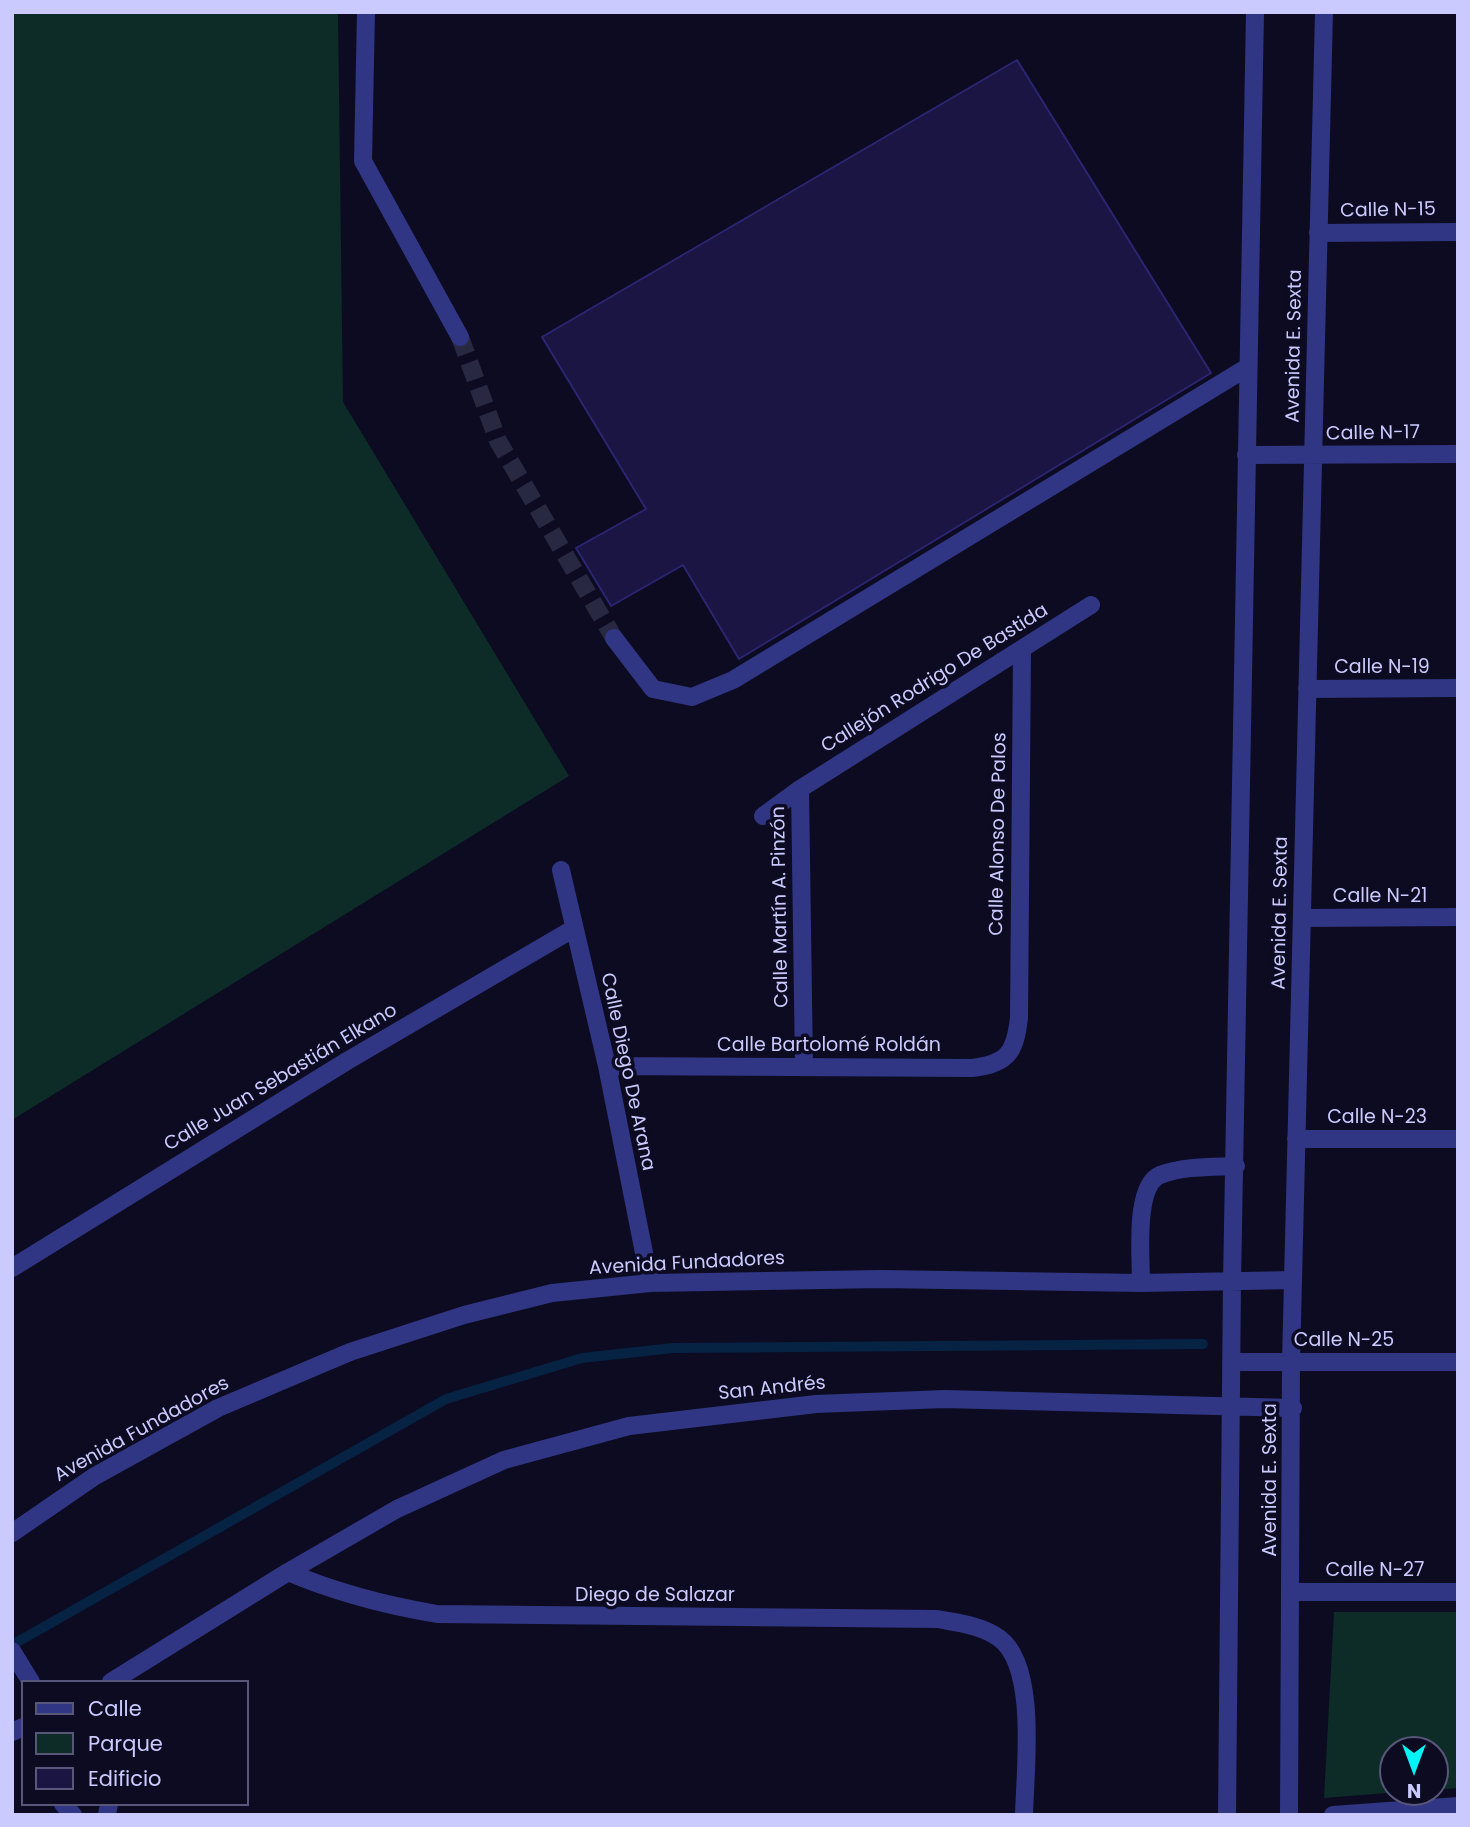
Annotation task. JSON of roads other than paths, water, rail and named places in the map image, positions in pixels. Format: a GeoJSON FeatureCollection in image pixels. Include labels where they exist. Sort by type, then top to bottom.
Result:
{"type":"FeatureCollection","features":[{"type":"Feature","properties":{"kind":"street"},"geometry":{"type":"LineString","coordinates":[[366,12],[363,161],[460,337]]}},
{"type":"Feature","properties":{"kind":"street","name":"Avenida E. Sexta"},"geometry":{"type":"LineString","coordinates":[[1227,1815],[1232,1281],[1255,12]]}},
{"type":"Feature","properties":{"kind":"street","name":"Avenida E. Sexta"},"geometry":{"type":"LineString","coordinates":[[1289,1815],[1293,1408],[1291,1362],[1324,12]]}},
{"type":"Feature","properties":{"kind":"street","name":"Calle N-15"},"geometry":{"type":"LineString","coordinates":[[1318,233],[1458,232]]}},
{"type":"Feature","properties":{"kind":"street"},"geometry":{"type":"LineString","coordinates":[[614,638],[653,689],[692,697],[733,680],[1248,367]]}},
{"type":"Feature","properties":{"kind":"street","name":"Calle N-17"},"geometry":{"type":"LineString","coordinates":[[1246,455],[1458,454]]}},
{"type":"Feature","properties":{"kind":"street","name":"Callejón Rodrigo De Bastida"},"geometry":{"type":"LineString","coordinates":[[763,816],[800,789],[1091,605]]}},
{"type":"Feature","properties":{"kind":"street","name":"Calle Alonso De Palos"},"geometry":{"type":"LineString","coordinates":[[1019,1018],[1022,651]]}},
{"type":"Feature","properties":{"kind":"street","name":"Calle N-19"},"geometry":{"type":"LineString","coordinates":[[1307,690],[1458,688]]}},
{"type":"Feature","properties":{"kind":"street","name":"Calle Martín A. Pinzón"},"geometry":{"type":"LineString","coordinates":[[800,789],[804,1068]]}},
{"type":"Feature","properties":{"kind":"street","name":"Calle Diego De Arana"},"geometry":{"type":"LineString","coordinates":[[561,870],[607,1066],[650,1283]]}},
{"type":"Feature","properties":{"kind":"street","name":"Calle N-21"},"geometry":{"type":"LineString","coordinates":[[1302,918],[1458,917]]}},
{"type":"Feature","properties":{"kind":"street","name":"Calle Juan Sebastián Elkano"},"geometry":{"type":"LineString","coordinates":[[12,1268],[347,1061],[573,929]]}},
{"type":"Feature","properties":{"kind":"street","name":"Calle Bartolomé Roldán"},"geometry":{"type":"LineString","coordinates":[[607,1066],[993,1066],[1008,1055],[1016,1042],[1019,1018]]}},
{"type":"Feature","properties":{"kind":"street","name":"Calle N-23"},"geometry":{"type":"LineString","coordinates":[[1296,1139],[1458,1139]]}},
{"type":"Feature","properties":{"kind":"street"},"geometry":{"type":"LineString","coordinates":[[1141,1283],[1143,1204],[1146,1188],[1157,1176],[1181,1169],[1236,1166]]}},
{"type":"Feature","properties":{"kind":"street","name":"Avenida Fundadores"},"geometry":{"type":"LineString","coordinates":[[12,1533],[95,1476],[218,1408],[350,1352],[464,1315],[552,1293],[650,1283],[881,1279],[1141,1283],[1293,1280]]}},
{"type":"Feature","properties":{"kind":"street","name":"Calle N-25"},"geometry":{"type":"LineString","coordinates":[[1231,1362],[1458,1362]]}},
{"type":"Feature","properties":{"kind":"street","name":"San Andrés"},"geometry":{"type":"LineString","coordinates":[[288,1572],[397,1509],[504,1460],[629,1426],[816,1404],[945,1399],[1293,1408]]}},
{"type":"Feature","properties":{"kind":"street"},"geometry":{"type":"LineString","coordinates":[[114,1680],[288,1572]]}},
{"type":"Feature","properties":{"kind":"street","name":"Diego de Salazar"},"geometry":{"type":"LineString","coordinates":[[288,1572],[333,1591],[379,1605],[437,1614],[937,1619],[975,1626],[1000,1639],[1014,1658],[1024,1689],[1024,1815]]}},
{"type":"Feature","properties":{"kind":"street","name":"Calle N-27"},"geometry":{"type":"LineString","coordinates":[[1292,1592],[1458,1592]]}},
{"type":"Feature","properties":{"kind":"street"},"geometry":{"type":"LineString","coordinates":[[12,1651],[30,1680]]}},
{"type":"Feature","properties":{"kind":"street"},"geometry":{"type":"LineString","coordinates":[[1333,1815],[1458,1806]]}},
{"type":"Feature","properties":{"kind":"waterway"},"geometry":{"type":"LineString","coordinates":[[12,1645],[446,1399],[582,1358],[673,1348],[1203,1344]]}},
{"type":"Feature","properties":{"kind":"tunnel"},"geometry":{"type":"LineString","coordinates":[[460,337],[498,441],[614,638]]}}]}
